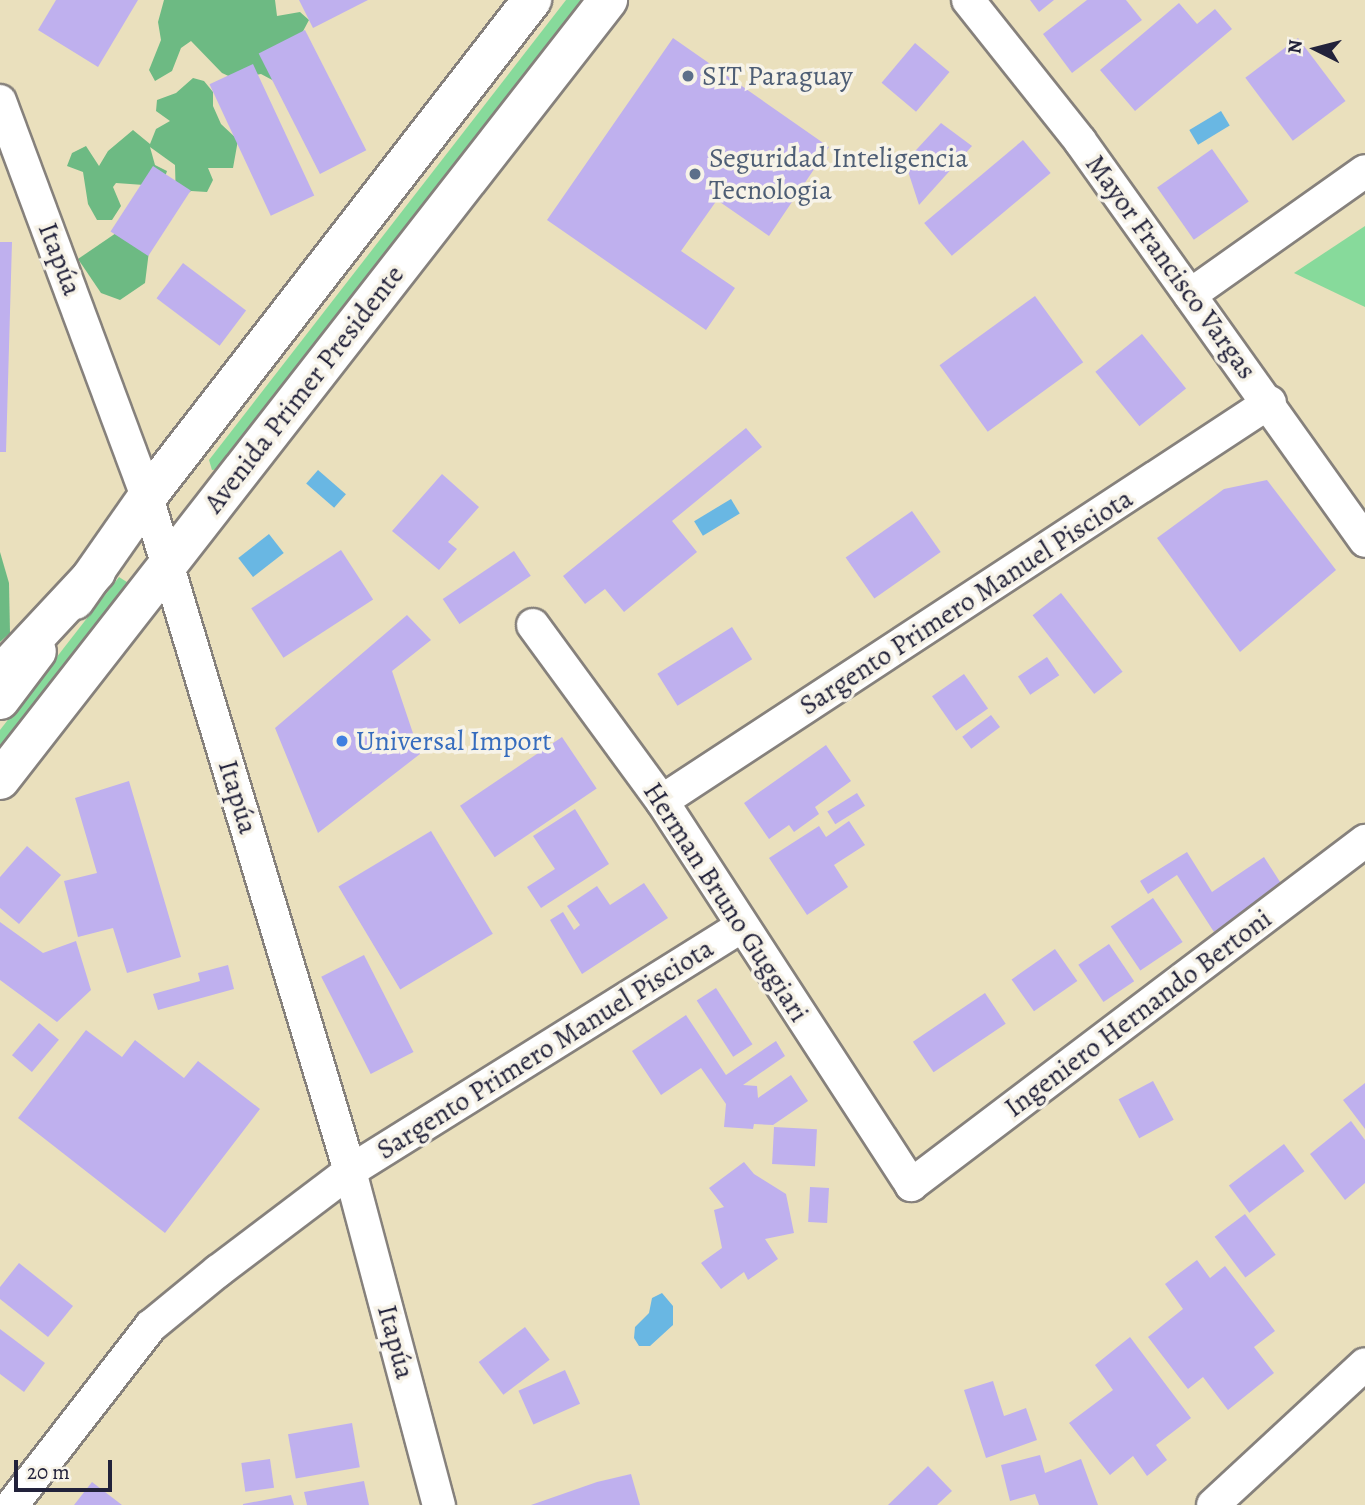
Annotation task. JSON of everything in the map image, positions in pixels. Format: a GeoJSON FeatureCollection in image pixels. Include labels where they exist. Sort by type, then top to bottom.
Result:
{"type":"FeatureCollection","features":[{"type":"Feature","properties":{"kind":"main road","name":"Avenida Primer Presidente"},"geometry":{"type":"LineString","coordinates":[[0,699],[96,572],[147,497],[532,0]]}},
{"type":"Feature","properties":{"kind":"main road","name":"Avenida Primer Presidente"},"geometry":{"type":"LineString","coordinates":[[0,780],[608,0]]}},
{"type":"Feature","properties":{"kind":"main road"},"geometry":{"type":"LineString","coordinates":[[0,675],[96,572]]}},
{"type":"Feature","properties":{"kind":"street","name":"Mayor Francisco Vargas"},"geometry":{"type":"LineString","coordinates":[[968,0],[1080,141],[1189,295],[1270,402],[1365,541]]}},
{"type":"Feature","properties":{"kind":"street","name":"Itapúa"},"geometry":{"type":"LineString","coordinates":[[0,101],[147,497],[350,1171],[439,1505]]}},
{"type":"Feature","properties":{"kind":"street"},"geometry":{"type":"LineString","coordinates":[[1189,295],[1365,172]]}},
{"type":"Feature","properties":{"kind":"street","name":"Sargento Primero Manuel Pisciota"},"geometry":{"type":"LineString","coordinates":[[662,801],[1270,402]]}},
{"type":"Feature","properties":{"kind":"street","name":"Herman Bruno Guggiari"},"geometry":{"type":"LineString","coordinates":[[533,625],[662,801],[741,927],[911,1185]]}},
{"type":"Feature","properties":{"kind":"street","name":"Ingeniero Hernando Bertoni"},"geometry":{"type":"LineString","coordinates":[[911,1185],[1365,841]]}},
{"type":"Feature","properties":{"kind":"street","name":"Sargento Primero Manuel Pisciota"},"geometry":{"type":"LineString","coordinates":[[12,1505],[150,1326],[350,1171],[741,927]]}},
{"type":"Feature","properties":{"kind":"street"},"geometry":{"type":"LineString","coordinates":[[1213,1505],[1365,1364]]}},
{"type":"Feature","properties":{"kind":"green space"},"geometry":{"type":"Polygon","coordinates":[[[164,0],[275,0],[277,16],[300,12],[309,20],[276,82],[261,74],[235,79],[222,73],[191,41],[181,48],[172,71],[155,81],[149,70],[161,40],[158,22],[164,0]]]}},
{"type":"Feature","properties":{"kind":"green space"},"geometry":{"type":"Polygon","coordinates":[[[566,0],[582,0],[220,469],[212,470],[209,460],[566,0]]]}},
{"type":"Feature","properties":{"kind":"green space"},"geometry":{"type":"Polygon","coordinates":[[[193,78],[204,81],[213,92],[213,106],[221,124],[238,140],[233,168],[208,168],[213,180],[207,192],[191,191],[176,202],[175,165],[150,147],[155,165],[167,171],[165,177],[144,185],[116,183],[113,187],[121,206],[112,220],[97,220],[88,204],[83,172],[67,166],[72,153],[86,146],[99,166],[108,151],[133,130],[150,144],[156,129],[170,121],[156,111],[157,100],[176,93],[193,78]]]}},
{"type":"Feature","properties":{"kind":"green space"},"geometry":{"type":"Polygon","coordinates":[[[1365,226],[1365,307],[1294,273],[1365,226]]]}},
{"type":"Feature","properties":{"kind":"green space"},"geometry":{"type":"Polygon","coordinates":[[[119,231],[149,251],[145,283],[120,300],[101,293],[78,259],[119,231]]]}},
{"type":"Feature","properties":{"kind":"green space"},"geometry":{"type":"Polygon","coordinates":[[[0,552],[9,583],[10,633],[0,642],[0,552]]]}},
{"type":"Feature","properties":{"kind":"green space"},"geometry":{"type":"Polygon","coordinates":[[[119,577],[130,584],[0,755],[0,730],[119,577]]]}},
{"type":"Feature","properties":{"kind":"water"},"geometry":{"type":"Polygon","coordinates":[[[1221,111],[1230,126],[1198,145],[1189,130],[1221,111]]]}},
{"type":"Feature","properties":{"kind":"water"},"geometry":{"type":"Polygon","coordinates":[[[318,470],[346,494],[334,508],[306,484],[318,470]]]}},
{"type":"Feature","properties":{"kind":"water"},"geometry":{"type":"Polygon","coordinates":[[[731,499],[740,514],[703,536],[694,521],[731,499]]]}},
{"type":"Feature","properties":{"kind":"water"},"geometry":{"type":"Polygon","coordinates":[[[269,534],[284,553],[253,577],[238,558],[269,534]]]}},
{"type":"Feature","properties":{"kind":"water"},"geometry":{"type":"Polygon","coordinates":[[[662,1293],[673,1306],[673,1325],[650,1346],[639,1346],[634,1338],[635,1327],[649,1313],[652,1298],[662,1293]]]}},
{"type":"Feature","properties":{"kind":"building"},"geometry":{"type":"Polygon","coordinates":[[[56,0],[138,0],[98,67],[38,30],[56,0]]]}},
{"type":"Feature","properties":{"kind":"building"},"geometry":{"type":"Polygon","coordinates":[[[299,0],[368,0],[313,28],[299,0]]]}},
{"type":"Feature","properties":{"kind":"building"},"geometry":{"type":"Polygon","coordinates":[[[1030,0],[1054,0],[1039,12],[1030,0]]]}},
{"type":"Feature","properties":{"kind":"building"},"geometry":{"type":"Polygon","coordinates":[[[1087,0],[1126,0],[1142,20],[1072,73],[1043,34],[1087,0]]]}},
{"type":"Feature","properties":{"kind":"building"},"geometry":{"type":"Polygon","coordinates":[[[1179,3],[1197,24],[1215,9],[1232,29],[1135,111],[1100,70],[1179,3]]]}},
{"type":"Feature","properties":{"kind":"building"},"geometry":{"type":"Polygon","coordinates":[[[305,30],[366,150],[320,174],[259,54],[305,30]]]}},
{"type":"Feature","properties":{"kind":"building","name":"Seguridad Inteligencia Tecnologia"},"geometry":{"type":"Polygon","coordinates":[[[673,38],[829,147],[769,236],[717,200],[681,251],[735,288],[706,330],[547,220],[673,38]]]}},
{"type":"Feature","properties":{"kind":"building"},"geometry":{"type":"Polygon","coordinates":[[[1298,38],[1346,101],[1293,141],[1245,78],[1298,38]]]}},
{"type":"Feature","properties":{"kind":"building"},"geometry":{"type":"Polygon","coordinates":[[[915,43],[949,72],[916,112],[882,83],[915,43]]]}},
{"type":"Feature","properties":{"kind":"building"},"geometry":{"type":"Polygon","coordinates":[[[253,64],[314,195],[271,216],[209,84],[253,64]]]}},
{"type":"Feature","properties":{"kind":"building"},"geometry":{"type":"Polygon","coordinates":[[[941,123],[972,146],[919,205],[905,162],[941,123]]]}},
{"type":"Feature","properties":{"kind":"building"},"geometry":{"type":"Polygon","coordinates":[[[1023,140],[1051,173],[952,256],[924,223],[1023,140]]]}},
{"type":"Feature","properties":{"kind":"building"},"geometry":{"type":"Polygon","coordinates":[[[1212,149],[1249,201],[1194,240],[1157,187],[1212,149]]]}},
{"type":"Feature","properties":{"kind":"building"},"geometry":{"type":"Polygon","coordinates":[[[153,166],[191,191],[148,256],[111,231],[153,166]]]}},
{"type":"Feature","properties":{"kind":"building"},"geometry":{"type":"Polygon","coordinates":[[[0,242],[12,242],[6,452],[0,452],[0,242]]]}},
{"type":"Feature","properties":{"kind":"building"},"geometry":{"type":"Polygon","coordinates":[[[183,263],[246,311],[220,346],[157,298],[183,263]]]}},
{"type":"Feature","properties":{"kind":"building"},"geometry":{"type":"Polygon","coordinates":[[[1035,296],[1083,362],[988,432],[940,365],[1035,296]]]}},
{"type":"Feature","properties":{"kind":"building"},"geometry":{"type":"Polygon","coordinates":[[[1142,334],[1186,388],[1139,426],[1095,372],[1142,334]]]}},
{"type":"Feature","properties":{"kind":"building"},"geometry":{"type":"Polygon","coordinates":[[[746,428],[762,447],[672,521],[697,552],[624,612],[605,589],[585,604],[563,576],[746,428]]]}},
{"type":"Feature","properties":{"kind":"building"},"geometry":{"type":"Polygon","coordinates":[[[442,474],[479,507],[448,542],[457,549],[439,570],[392,531],[442,474]]]}},
{"type":"Feature","properties":{"kind":"building"},"geometry":{"type":"Polygon","coordinates":[[[1267,480],[1336,570],[1240,652],[1157,538],[1224,489],[1267,480]]]}},
{"type":"Feature","properties":{"kind":"building"},"geometry":{"type":"Polygon","coordinates":[[[912,511],[941,552],[874,598],[846,557],[912,511]]]}},
{"type":"Feature","properties":{"kind":"building"},"geometry":{"type":"Polygon","coordinates":[[[341,550],[373,599],[283,658],[251,608],[341,550]]]}},
{"type":"Feature","properties":{"kind":"building"},"geometry":{"type":"Polygon","coordinates":[[[514,551],[531,576],[459,624],[443,599],[514,551]]]}},
{"type":"Feature","properties":{"kind":"building"},"geometry":{"type":"Polygon","coordinates":[[[1061,593],[1123,672],[1094,694],[1033,615],[1061,593]]]}},
{"type":"Feature","properties":{"kind":"building"},"geometry":{"type":"Polygon","coordinates":[[[407,615],[431,640],[392,671],[420,754],[318,833],[275,728],[407,615]]]}},
{"type":"Feature","properties":{"kind":"building"},"geometry":{"type":"Polygon","coordinates":[[[732,627],[752,659],[678,706],[657,674],[732,627]]]}},
{"type":"Feature","properties":{"kind":"building"},"geometry":{"type":"Polygon","coordinates":[[[1047,657],[1059,675],[1030,695],[1018,677],[1047,657]]]}},
{"type":"Feature","properties":{"kind":"building"},"geometry":{"type":"Polygon","coordinates":[[[964,674],[988,708],[956,731],[932,696],[964,674]]]}},
{"type":"Feature","properties":{"kind":"building"},"geometry":{"type":"Polygon","coordinates":[[[991,715],[1000,727],[971,749],[962,737],[991,715]]]}},
{"type":"Feature","properties":{"kind":"building"},"geometry":{"type":"Polygon","coordinates":[[[562,737],[597,788],[495,857],[460,806],[562,737]]]}},
{"type":"Feature","properties":{"kind":"building"},"geometry":{"type":"Polygon","coordinates":[[[826,745],[851,781],[815,807],[819,814],[794,832],[789,825],[769,839],[744,803],[826,745]]]}},
{"type":"Feature","properties":{"kind":"building"},"geometry":{"type":"Polygon","coordinates":[[[129,781],[181,957],[127,973],[113,928],[78,937],[64,881],[97,873],[75,798],[129,781]]]}},
{"type":"Feature","properties":{"kind":"building"},"geometry":{"type":"Polygon","coordinates":[[[857,793],[865,806],[835,824],[827,812],[857,793]]]}},
{"type":"Feature","properties":{"kind":"building"},"geometry":{"type":"Polygon","coordinates":[[[575,809],[609,864],[541,908],[527,887],[555,869],[533,836],[575,809]]]}},
{"type":"Feature","properties":{"kind":"building"},"geometry":{"type":"Polygon","coordinates":[[[849,821],[865,845],[834,865],[848,887],[807,915],[769,858],[819,826],[826,837],[849,821]]]}},
{"type":"Feature","properties":{"kind":"building"},"geometry":{"type":"Polygon","coordinates":[[[431,831],[493,934],[400,989],[338,887],[431,831]]]}},
{"type":"Feature","properties":{"kind":"building"},"geometry":{"type":"Polygon","coordinates":[[[27,846],[61,875],[19,924],[0,908],[0,877],[27,846]]]}},
{"type":"Feature","properties":{"kind":"building"},"geometry":{"type":"Polygon","coordinates":[[[1187,852],[1212,892],[1264,857],[1282,885],[1214,932],[1177,875],[1148,894],[1140,881],[1187,852]]]}},
{"type":"Feature","properties":{"kind":"building"},"geometry":{"type":"Polygon","coordinates":[[[644,883],[668,918],[582,974],[550,920],[563,912],[574,930],[580,925],[567,906],[597,886],[610,905],[644,883]]]}},
{"type":"Feature","properties":{"kind":"building"},"geometry":{"type":"Polygon","coordinates":[[[1153,898],[1183,942],[1140,970],[1111,927],[1153,898]]]}},
{"type":"Feature","properties":{"kind":"building"},"geometry":{"type":"Polygon","coordinates":[[[0,922],[43,953],[76,941],[91,990],[57,1022],[0,980],[0,922]]]}},
{"type":"Feature","properties":{"kind":"building"},"geometry":{"type":"Polygon","coordinates":[[[1109,944],[1134,981],[1103,1002],[1078,965],[1109,944]]]}},
{"type":"Feature","properties":{"kind":"building"},"geometry":{"type":"Polygon","coordinates":[[[1055,949],[1077,981],[1034,1011],[1012,979],[1055,949]]]}},
{"type":"Feature","properties":{"kind":"building"},"geometry":{"type":"Polygon","coordinates":[[[364,955],[413,1052],[371,1074],[321,977],[364,955]]]}},
{"type":"Feature","properties":{"kind":"building"},"geometry":{"type":"Polygon","coordinates":[[[228,965],[234,989],[158,1010],[153,994],[200,981],[198,973],[228,965]]]}},
{"type":"Feature","properties":{"kind":"building"},"geometry":{"type":"Polygon","coordinates":[[[716,988],[752,1044],[733,1057],[697,1001],[716,988]]]}},
{"type":"Feature","properties":{"kind":"building"},"geometry":{"type":"Polygon","coordinates":[[[985,993],[1006,1024],[934,1072],[913,1042],[985,993]]]}},
{"type":"Feature","properties":{"kind":"building"},"geometry":{"type":"Polygon","coordinates":[[[686,1015],[726,1075],[776,1041],[785,1056],[743,1085],[757,1086],[758,1098],[791,1075],[808,1101],[773,1125],[754,1124],[753,1129],[724,1127],[726,1104],[701,1068],[661,1095],[632,1051],[686,1015]]]}},
{"type":"Feature","properties":{"kind":"building"},"geometry":{"type":"Polygon","coordinates":[[[39,1023],[59,1040],[32,1072],[12,1055],[39,1023]]]}},
{"type":"Feature","properties":{"kind":"building"},"geometry":{"type":"Polygon","coordinates":[[[86,1030],[122,1057],[135,1040],[184,1078],[198,1061],[260,1109],[165,1233],[18,1118],[86,1030]]]}},
{"type":"Feature","properties":{"kind":"building"},"geometry":{"type":"Polygon","coordinates":[[[1153,1081],[1174,1120],[1139,1138],[1119,1099],[1153,1081]]]}},
{"type":"Feature","properties":{"kind":"building"},"geometry":{"type":"Polygon","coordinates":[[[1365,1083],[1365,1129],[1343,1100],[1365,1083]]]}},
{"type":"Feature","properties":{"kind":"building"},"geometry":{"type":"Polygon","coordinates":[[[1351,1121],[1365,1140],[1365,1183],[1345,1200],[1310,1154],[1351,1121]]]}},
{"type":"Feature","properties":{"kind":"building"},"geometry":{"type":"Polygon","coordinates":[[[774,1127],[817,1129],[815,1166],[772,1164],[774,1127]]]}},
{"type":"Feature","properties":{"kind":"building"},"geometry":{"type":"Polygon","coordinates":[[[1284,1144],[1304,1171],[1249,1213],[1229,1186],[1284,1144]]]}},
{"type":"Feature","properties":{"kind":"building"},"geometry":{"type":"Polygon","coordinates":[[[744,1162],[754,1174],[786,1194],[794,1233],[765,1239],[778,1259],[748,1280],[744,1272],[721,1289],[701,1263],[722,1248],[714,1210],[724,1207],[709,1188],[744,1162]]]}},
{"type":"Feature","properties":{"kind":"building"},"geometry":{"type":"Polygon","coordinates":[[[810,1187],[829,1188],[827,1223],[808,1222],[810,1187]]]}},
{"type":"Feature","properties":{"kind":"building"},"geometry":{"type":"Polygon","coordinates":[[[1245,1214],[1276,1255],[1245,1278],[1215,1237],[1245,1214]]]}},
{"type":"Feature","properties":{"kind":"building"},"geometry":{"type":"Polygon","coordinates":[[[1197,1260],[1210,1278],[1225,1266],[1275,1331],[1254,1347],[1274,1373],[1228,1410],[1203,1377],[1188,1389],[1148,1337],[1183,1309],[1165,1284],[1197,1260]]]}},
{"type":"Feature","properties":{"kind":"building"},"geometry":{"type":"Polygon","coordinates":[[[19,1263],[73,1306],[48,1337],[0,1299],[0,1287],[19,1263]]]}},
{"type":"Feature","properties":{"kind":"building"},"geometry":{"type":"Polygon","coordinates":[[[525,1327],[550,1360],[503,1395],[479,1362],[525,1327]]]}},
{"type":"Feature","properties":{"kind":"building"},"geometry":{"type":"Polygon","coordinates":[[[0,1329],[45,1363],[24,1392],[0,1374],[0,1329]]]}},
{"type":"Feature","properties":{"kind":"building"},"geometry":{"type":"Polygon","coordinates":[[[1130,1337],[1191,1418],[1156,1445],[1167,1460],[1147,1476],[1133,1456],[1110,1475],[1069,1423],[1113,1390],[1095,1365],[1130,1337]]]}},
{"type":"Feature","properties":{"kind":"building"},"geometry":{"type":"Polygon","coordinates":[[[565,1370],[580,1404],[533,1425],[518,1391],[565,1370]]]}},
{"type":"Feature","properties":{"kind":"building"},"geometry":{"type":"Polygon","coordinates":[[[993,1381],[1004,1416],[1026,1408],[1037,1440],[986,1458],[964,1390],[993,1381]]]}},
{"type":"Feature","properties":{"kind":"building"},"geometry":{"type":"Polygon","coordinates":[[[352,1423],[360,1467],[296,1479],[288,1434],[352,1423]]]}},
{"type":"Feature","properties":{"kind":"building"},"geometry":{"type":"Polygon","coordinates":[[[1040,1455],[1045,1473],[1081,1459],[1098,1505],[1039,1505],[1035,1494],[1010,1501],[1001,1465],[1040,1455]]]}},
{"type":"Feature","properties":{"kind":"building"},"geometry":{"type":"Polygon","coordinates":[[[270,1459],[274,1488],[245,1492],[241,1463],[270,1459]]]}},
{"type":"Feature","properties":{"kind":"building"},"geometry":{"type":"Polygon","coordinates":[[[928,1466],[952,1491],[937,1505],[888,1505],[928,1466]]]}},
{"type":"Feature","properties":{"kind":"building"},"geometry":{"type":"Polygon","coordinates":[[[631,1474],[640,1505],[531,1505],[597,1482],[631,1474]]]}},
{"type":"Feature","properties":{"kind":"building"},"geometry":{"type":"Polygon","coordinates":[[[364,1481],[369,1505],[307,1505],[304,1492],[364,1481]]]}},
{"type":"Feature","properties":{"kind":"building"},"geometry":{"type":"Polygon","coordinates":[[[92,1482],[122,1505],[74,1505],[92,1482]]]}},
{"type":"Feature","properties":{"kind":"building"},"geometry":{"type":"Polygon","coordinates":[[[291,1495],[294,1505],[243,1505],[243,1504],[291,1495]]]}},
{"type":"Feature","properties":{"kind":"place","name":"SIT Paraguay"},"geometry":{"type":"Point","coordinates":[688,76]}},
{"type":"Feature","properties":{"kind":"place","name":"Seguridad Inteligencia Tecnologia"},"geometry":{"type":"Point","coordinates":[695,174]}},
{"type":"Feature","properties":{"kind":"place","name":"Universal Import"},"geometry":{"type":"Point","coordinates":[342,741]}}]}
